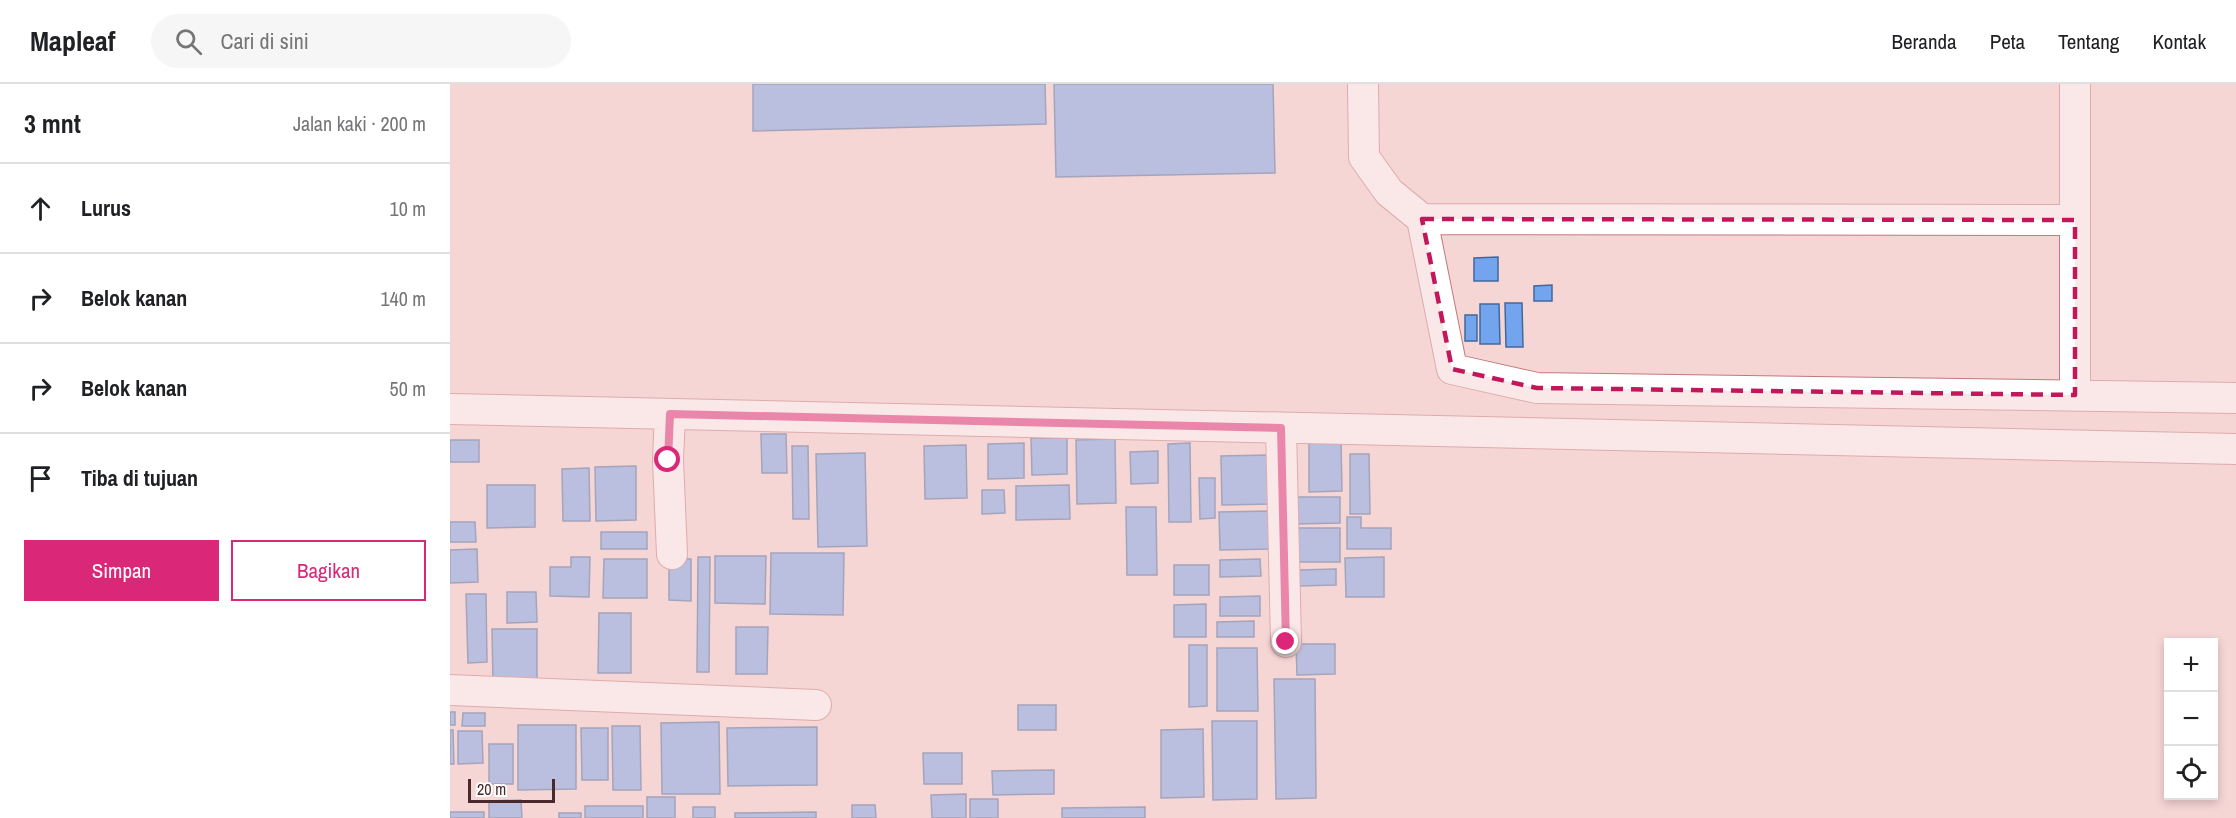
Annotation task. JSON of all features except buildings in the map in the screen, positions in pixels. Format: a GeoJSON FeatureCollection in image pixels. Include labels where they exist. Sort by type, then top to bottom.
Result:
{"type":"FeatureCollection","features":[{"type":"Feature","properties":{"kind":"street"},"geometry":{"type":"LineString","coordinates":[[1363,84],[1364,157],[1389,192],[1422,219],[2075,220]]}},
{"type":"Feature","properties":{"kind":"street"},"geometry":{"type":"LineString","coordinates":[[2075,84],[2075,395]]}},
{"type":"Feature","properties":{"kind":"street"},"geometry":{"type":"LineString","coordinates":[[1422,219],[1452,369],[1537,388],[2236,398]]}},
{"type":"Feature","properties":{"kind":"street"},"geometry":{"type":"LineString","coordinates":[[450,409],[2236,449]]}},
{"type":"Feature","properties":{"kind":"street"},"geometry":{"type":"LineString","coordinates":[[670,414],[668,460],[672,554]]}},
{"type":"Feature","properties":{"kind":"street"},"geometry":{"type":"LineString","coordinates":[[1281,428],[1286,642]]}},
{"type":"Feature","properties":{"kind":"street"},"geometry":{"type":"LineString","coordinates":[[450,690],[816,705]]}},
{"type":"Feature","properties":{"kind":"highlighted area"},"geometry":{"type":"Polygon","coordinates":[[[1422,219],[2075,220],[2075,395],[1537,388],[1452,369],[1422,219]]]}},
{"type":"Feature","properties":{"kind":"route"},"geometry":{"type":"LineString","coordinates":[[668,460],[670,414],[1281,428],[1286,642]]}}]}
